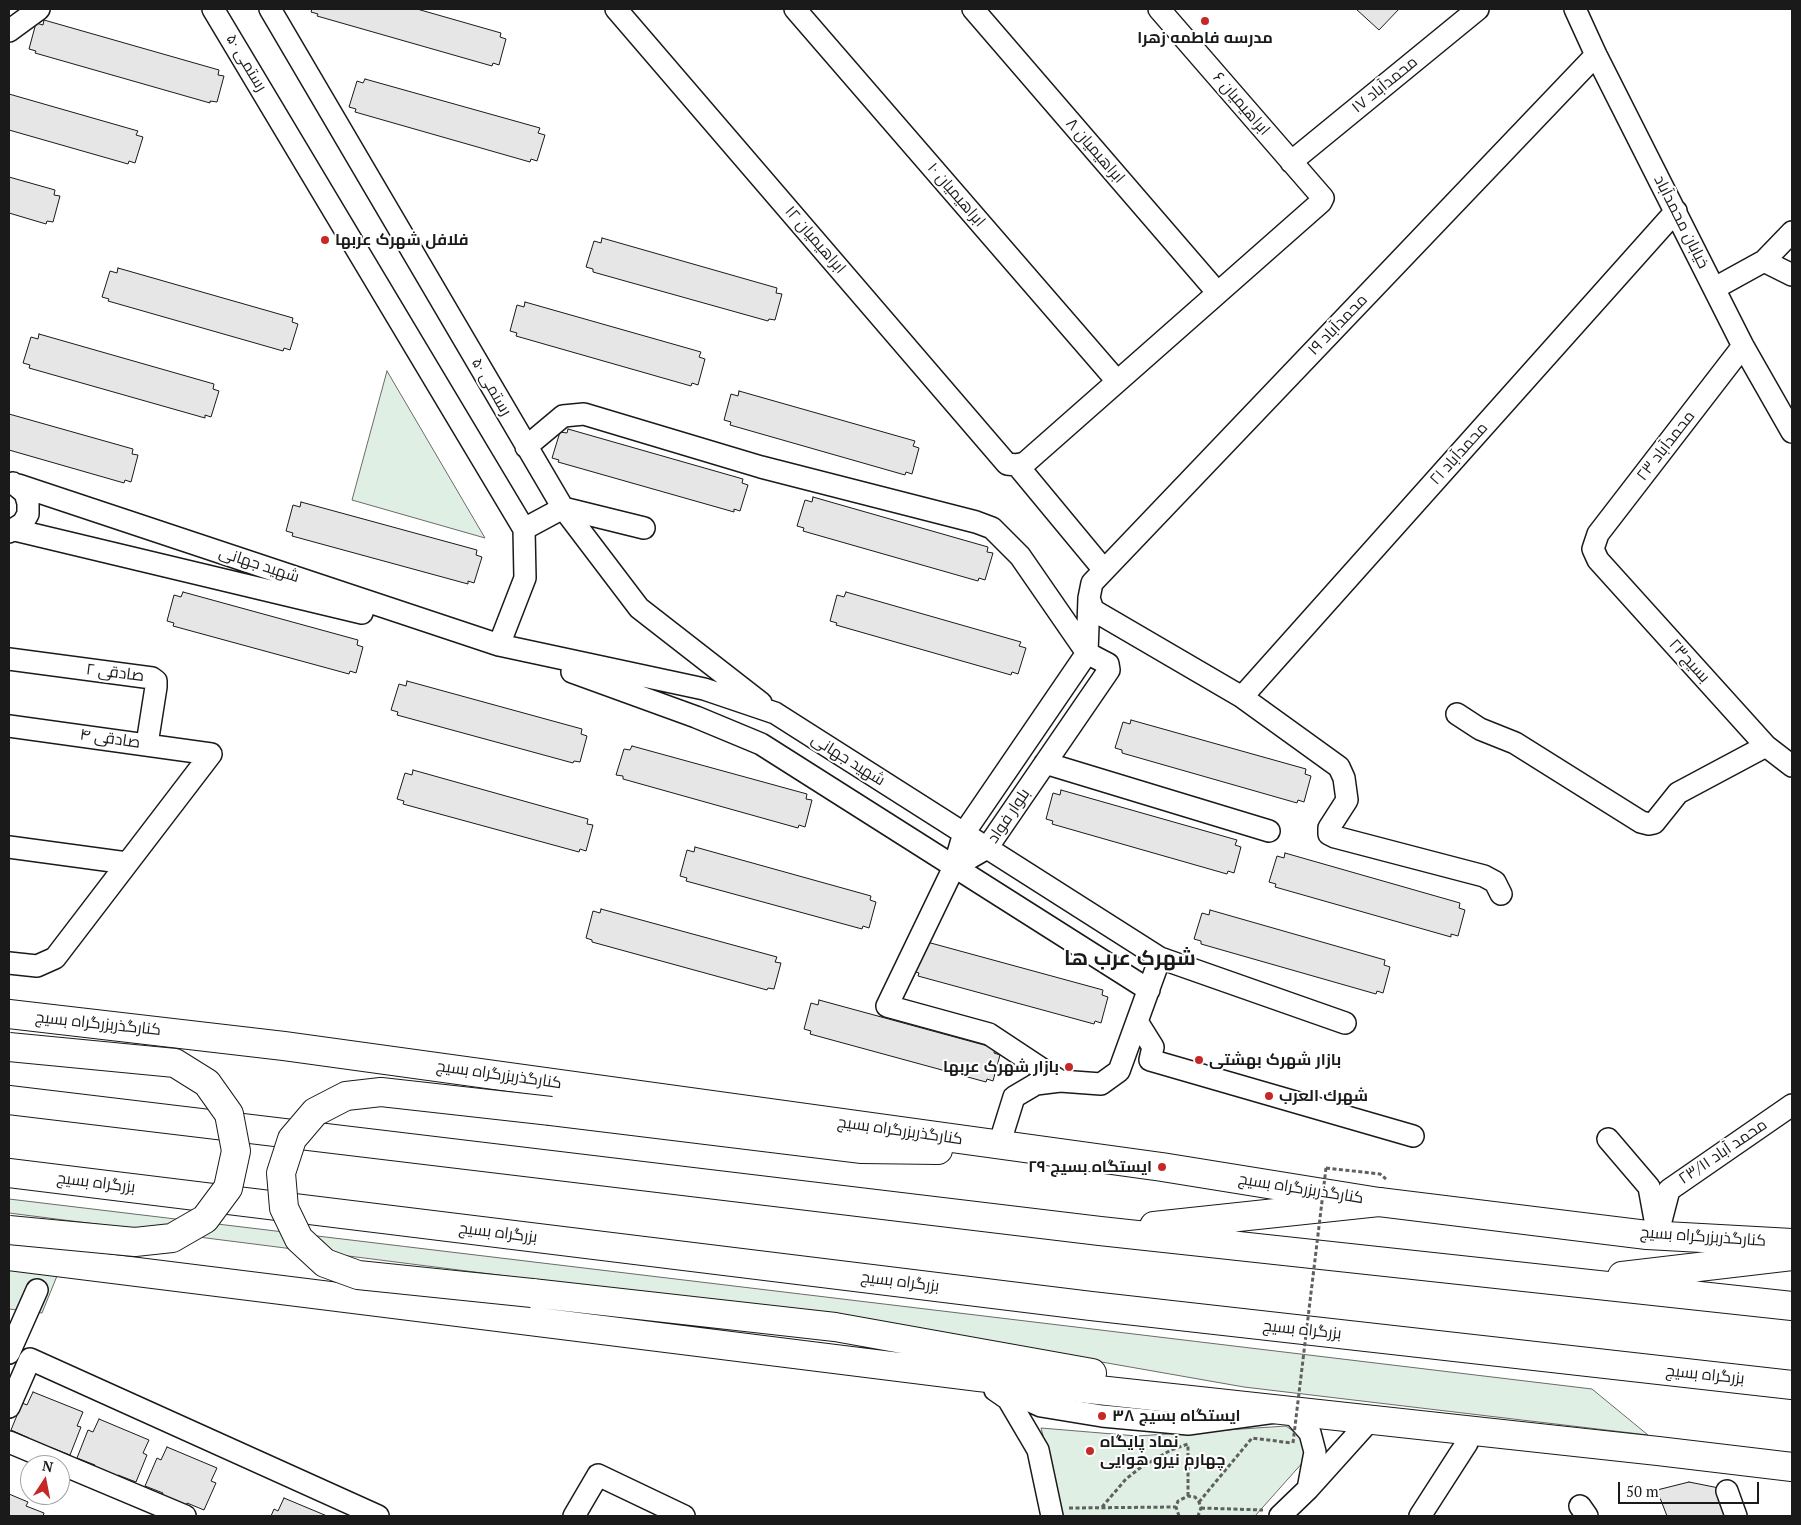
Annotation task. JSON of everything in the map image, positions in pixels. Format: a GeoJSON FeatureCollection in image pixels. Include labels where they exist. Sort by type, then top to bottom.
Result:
{"type":"FeatureCollection","features":[{"type":"Feature","properties":{"kind":"main road","name":"کنارگذربزرگراه بسیج"},"geometry":{"type":"LineString","coordinates":[[9,1014],[284,1046],[1162,1167],[1379,1202],[1657,1236],[1792,1243]]}},
{"type":"Feature","properties":{"kind":"main road"},"geometry":{"type":"LineString","coordinates":[[9,1046],[175,1063],[207,1083],[229,1114],[236,1151],[228,1188],[206,1219],[172,1238],[135,1242],[9,1230]]}},
{"type":"Feature","properties":{"kind":"main road"},"geometry":{"type":"LineString","coordinates":[[999,1145],[929,1151],[862,1149],[381,1092],[346,1096],[315,1112],[292,1139],[281,1173],[284,1208],[299,1239],[325,1263],[358,1275],[834,1327],[1290,1410]]}},
{"type":"Feature","properties":{"kind":"main road"},"geometry":{"type":"LineString","coordinates":[[9,1100],[1100,1231],[1786,1304]]}},
{"type":"Feature","properties":{"kind":"main road","name":"بزرگراه بسیج"},"geometry":{"type":"LineString","coordinates":[[9,1172],[1091,1306],[1784,1386]]}},
{"type":"Feature","properties":{"kind":"main road"},"geometry":{"type":"LineString","coordinates":[[1100,1231],[1379,1202]]}},
{"type":"Feature","properties":{"kind":"main road"},"geometry":{"type":"LineString","coordinates":[[9,1256],[979,1377],[1792,1467]]}},
{"type":"Feature","properties":{"kind":"main road"},"geometry":{"type":"LineString","coordinates":[[1573,1282],[1792,1256]]}},
{"type":"Feature","properties":{"kind":"street"},"geometry":{"type":"LineString","coordinates":[[9,31],[39,9]]}},
{"type":"Feature","properties":{"kind":"street","name":"رستمی ۵۰"},"geometry":{"type":"LineString","coordinates":[[213,9],[524,529],[525,578],[499,645]]}},
{"type":"Feature","properties":{"kind":"street","name":"رستمی ۵۰"},"geometry":{"type":"LineString","coordinates":[[270,9],[563,508],[639,608],[775,714]]}},
{"type":"Feature","properties":{"kind":"street","name":"ابراهیمیان ۱۲"},"geometry":{"type":"LineString","coordinates":[[616,9],[1007,464],[1017,465],[1104,570]]}},
{"type":"Feature","properties":{"kind":"street","name":"ابراهیمیان ۱۰"},"geometry":{"type":"LineString","coordinates":[[795,9],[1117,381]]}},
{"type":"Feature","properties":{"kind":"street","name":"ابراهیمیان ۸"},"geometry":{"type":"LineString","coordinates":[[973,9],[1216,292]]}},
{"type":"Feature","properties":{"kind":"street","name":"ابراهیمیان ۶"},"geometry":{"type":"LineString","coordinates":[[1159,9],[1322,198],[1321,202],[1216,292]]}},
{"type":"Feature","properties":{"kind":"street","name":"محمدآباد ۱۷"},"geometry":{"type":"LineString","coordinates":[[1291,162],[1478,9]]}},
{"type":"Feature","properties":{"kind":"street","name":"خیابان محمدآباد"},"geometry":{"type":"LineString","coordinates":[[1575,9],[1596,55],[1743,346],[1792,432]]}},
{"type":"Feature","properties":{"kind":"street","name":"محمدآباد ۱۹"},"geometry":{"type":"LineString","coordinates":[[1089,598],[1092,583],[1104,570],[1596,55]]}},
{"type":"Feature","properties":{"kind":"street","name":"محمدآباد ۲۱"},"geometry":{"type":"LineString","coordinates":[[1242,697],[1676,211]]}},
{"type":"Feature","properties":{"kind":"street"},"geometry":{"type":"LineString","coordinates":[[1715,288],[1764,261],[1792,232]]}},
{"type":"Feature","properties":{"kind":"street"},"geometry":{"type":"LineString","coordinates":[[1764,261],[1792,275]]}},
{"type":"Feature","properties":{"kind":"street"},"geometry":{"type":"LineString","coordinates":[[1017,465],[1025,463],[1216,292]]}},
{"type":"Feature","properties":{"kind":"street","name":"محمدآباد ۲۳"},"geometry":{"type":"LineString","coordinates":[[1594,549],[1598,534],[1743,346]]}},
{"type":"Feature","properties":{"kind":"street"},"geometry":{"type":"LineString","coordinates":[[526,447],[563,416],[584,414],[761,467],[976,522],[992,528],[1020,556],[1087,653]]}},
{"type":"Feature","properties":{"kind":"street"},"geometry":{"type":"LineString","coordinates":[[12,531],[23,523],[28,514],[28,503],[25,493],[13,483]]}},
{"type":"Feature","properties":{"kind":"street","name":"شهید جهانی"},"geometry":{"type":"LineString","coordinates":[[13,483],[499,645],[696,717],[761,744],[1149,990]]}},
{"type":"Feature","properties":{"kind":"street"},"geometry":{"type":"LineString","coordinates":[[524,529],[563,508],[644,528]]}},
{"type":"Feature","properties":{"kind":"street","name":"شهید جهانی"},"geometry":{"type":"LineString","coordinates":[[12,531],[499,645],[704,689],[775,714],[1160,958],[1345,1023]]}},
{"type":"Feature","properties":{"kind":"street","name":"بسیج۲۳"},"geometry":{"type":"LineString","coordinates":[[1594,549],[1598,560],[1766,746],[1792,766]]}},
{"type":"Feature","properties":{"kind":"street"},"geometry":{"type":"LineString","coordinates":[[1087,653],[1089,598]]}},
{"type":"Feature","properties":{"kind":"street"},"geometry":{"type":"LineString","coordinates":[[1089,598],[1093,610],[1242,697],[1339,767],[1344,778],[1347,800],[1329,828],[1329,834],[1484,876],[1495,882],[1501,894]]}},
{"type":"Feature","properties":{"kind":"street","name":"بلوار فواد"},"geometry":{"type":"LineString","coordinates":[[1087,653],[1110,667],[987,848],[954,867],[964,833],[1087,653]]}},
{"type":"Feature","properties":{"kind":"street","name":"صادقی ۲"},"geometry":{"type":"LineString","coordinates":[[9,659],[152,678],[156,681],[156,687],[146,744]]}},
{"type":"Feature","properties":{"kind":"street"},"geometry":{"type":"LineString","coordinates":[[1457,714],[1480,729],[1515,743],[1641,822],[1649,824],[1654,823],[1678,794],[1766,746]]}},
{"type":"Feature","properties":{"kind":"street","name":"صادقی ۴"},"geometry":{"type":"LineString","coordinates":[[9,726],[212,754],[127,863]]}},
{"type":"Feature","properties":{"kind":"street"},"geometry":{"type":"LineString","coordinates":[[1045,763],[1269,831]]}},
{"type":"Feature","properties":{"kind":"street"},"geometry":{"type":"LineString","coordinates":[[9,847],[127,863],[55,958],[36,966],[9,963]]}},
{"type":"Feature","properties":{"kind":"street"},"geometry":{"type":"LineString","coordinates":[[954,867],[887,1006],[988,1034],[1060,1081]]}},
{"type":"Feature","properties":{"kind":"street"},"geometry":{"type":"LineString","coordinates":[[999,1145],[1014,1097],[1036,1084],[1060,1081],[1101,1084],[1119,1071],[1160,958]]}},
{"type":"Feature","properties":{"kind":"street"},"geometry":{"type":"LineString","coordinates":[[1138,1022],[1153,1047],[1150,1060],[1413,1136]]}},
{"type":"Feature","properties":{"kind":"street","name":"محمد آباد ۲۳/۱۱"},"geometry":{"type":"LineString","coordinates":[[1657,1236],[1668,1190],[1792,1105]]}},
{"type":"Feature","properties":{"kind":"street"},"geometry":{"type":"LineString","coordinates":[[1608,1139],[1649,1187],[1657,1236]]}},
{"type":"Feature","properties":{"kind":"street"},"geometry":{"type":"LineString","coordinates":[[9,1264],[50,1261]]}},
{"type":"Feature","properties":{"kind":"street"},"geometry":{"type":"LineString","coordinates":[[9,1353],[37,1290]]}},
{"type":"Feature","properties":{"kind":"street"},"geometry":{"type":"LineString","coordinates":[[9,1407],[30,1360],[378,1516]]}},
{"type":"Feature","properties":{"kind":"street"},"geometry":{"type":"LineString","coordinates":[[979,1377],[1041,1406],[1102,1416],[1188,1434],[1290,1410],[1310,1432],[1315,1452],[1308,1489]]}},
{"type":"Feature","properties":{"kind":"street"},"geometry":{"type":"LineString","coordinates":[[979,1377],[1008,1399],[1038,1450],[1051,1512]]}},
{"type":"Feature","properties":{"kind":"street"},"geometry":{"type":"LineString","coordinates":[[1275,1511],[1308,1489],[1371,1419]]}},
{"type":"Feature","properties":{"kind":"street"},"geometry":{"type":"LineString","coordinates":[[9,1442],[184,1516]]}},
{"type":"Feature","properties":{"kind":"street"},"geometry":{"type":"LineString","coordinates":[[1420,1516],[1467,1443]]}},
{"type":"Feature","properties":{"kind":"street"},"geometry":{"type":"LineString","coordinates":[[574,1516],[598,1475],[684,1516]]}},
{"type":"Feature","properties":{"kind":"street"},"geometry":{"type":"LineString","coordinates":[[1727,1491],[1736,1516]]}},
{"type":"Feature","properties":{"kind":"path"},"geometry":{"type":"LineString","coordinates":[[1199,1502],[1252,1438],[1293,1443],[1326,1168],[1380,1174]]}},
{"type":"Feature","properties":{"kind":"path"},"geometry":{"type":"LineString","coordinates":[[1188,1434],[1188,1496]]}},
{"type":"Feature","properties":{"kind":"path"},"geometry":{"type":"LineString","coordinates":[[1102,1508],[1126,1479],[1140,1468],[1171,1450],[1188,1434]]}},
{"type":"Feature","properties":{"kind":"path"},"geometry":{"type":"LineString","coordinates":[[1179,1516],[1176,1507],[1181,1498],[1188,1496],[1195,1497],[1199,1502],[1201,1508],[1198,1516]]}},
{"type":"Feature","properties":{"kind":"path"},"geometry":{"type":"LineString","coordinates":[[1051,1512],[1102,1508],[1176,1507]]}},
{"type":"Feature","properties":{"kind":"path"},"geometry":{"type":"LineString","coordinates":[[1201,1508],[1275,1511]]}},
{"type":"Feature","properties":{"kind":"green space"},"geometry":{"type":"Polygon","coordinates":[[[387,371],[485,538],[352,500],[387,371]]]}},
{"type":"Feature","properties":{"kind":"green space"},"geometry":{"type":"Polygon","coordinates":[[[9,1199],[1592,1389],[1648,1435],[1244,1387],[885,1324],[9,1213],[9,1199]]]}},
{"type":"Feature","properties":{"kind":"green space"},"geometry":{"type":"Polygon","coordinates":[[[9,1265],[59,1271],[42,1313],[9,1309],[9,1265]]]}},
{"type":"Feature","properties":{"kind":"green space"},"geometry":{"type":"Polygon","coordinates":[[[1286,1426],[1304,1439],[1304,1461],[1255,1516],[1061,1516],[1059,1497],[1041,1428],[1137,1436],[1286,1426]]]}},
{"type":"Feature","properties":{"kind":"building"},"geometry":{"type":"Polygon","coordinates":[[[312,9],[417,9],[501,33],[500,37],[506,39],[499,65],[493,63],[492,66],[317,16],[318,14],[311,12],[312,9]]]}},
{"type":"Feature","properties":{"kind":"building"},"geometry":{"type":"Polygon","coordinates":[[[1356,9],[1399,9],[1379,30],[1356,9]]]}},
{"type":"Feature","properties":{"kind":"building"},"geometry":{"type":"Polygon","coordinates":[[[44,20],[219,70],[218,75],[224,76],[217,102],[210,101],[210,103],[35,53],[36,51],[29,49],[36,23],[43,25],[44,20]]]}},
{"type":"Feature","properties":{"kind":"building"},"geometry":{"type":"Polygon","coordinates":[[[365,79],[540,128],[538,133],[545,135],[537,161],[531,159],[530,162],[355,112],[356,109],[349,107],[357,81],[363,83],[365,79]]]}},
{"type":"Feature","properties":{"kind":"building"},"geometry":{"type":"Polygon","coordinates":[[[9,94],[138,131],[136,135],[143,137],[135,163],[129,161],[128,164],[9,130],[9,94]]]}},
{"type":"Feature","properties":{"kind":"building"},"geometry":{"type":"Polygon","coordinates":[[[9,177],[55,190],[54,195],[60,196],[53,222],[47,221],[46,224],[9,213],[9,177]]]}},
{"type":"Feature","properties":{"kind":"building"},"geometry":{"type":"Polygon","coordinates":[[[602,238],[777,288],[776,293],[782,294],[775,320],[769,319],[768,321],[593,272],[593,269],[586,267],[594,241],[601,243],[602,238]]]}},
{"type":"Feature","properties":{"kind":"building"},"geometry":{"type":"Polygon","coordinates":[[[118,268],[293,318],[292,322],[298,324],[290,350],[284,348],[283,351],[108,301],[109,299],[102,297],[110,271],[117,273],[118,268]]]}},
{"type":"Feature","properties":{"kind":"building"},"geometry":{"type":"Polygon","coordinates":[[[525,302],[701,352],[699,357],[705,359],[698,385],[692,383],[691,386],[516,336],[517,333],[510,331],[517,305],[524,307],[525,302]]]}},
{"type":"Feature","properties":{"kind":"building"},"geometry":{"type":"Polygon","coordinates":[[[39,334],[214,384],[213,389],[219,391],[211,417],[205,415],[205,418],[29,368],[30,365],[23,363],[31,337],[38,339],[39,334]]]}},
{"type":"Feature","properties":{"kind":"building"},"geometry":{"type":"Polygon","coordinates":[[[739,391],[915,441],[913,446],[919,448],[912,474],[906,472],[905,475],[730,425],[731,422],[724,420],[731,394],[738,396],[739,391]]]}},
{"type":"Feature","properties":{"kind":"building"},"geometry":{"type":"Polygon","coordinates":[[[9,414],[133,449],[132,454],[138,455],[131,482],[125,480],[124,483],[9,450],[9,414]]]}},
{"type":"Feature","properties":{"kind":"building"},"geometry":{"type":"Polygon","coordinates":[[[568,429],[743,479],[742,483],[748,485],[740,511],[734,509],[734,512],[558,462],[559,460],[552,458],[560,432],[567,433],[568,429]]]}},
{"type":"Feature","properties":{"kind":"building"},"geometry":{"type":"Polygon","coordinates":[[[813,497],[988,547],[987,552],[993,553],[985,580],[979,578],[978,581],[803,531],[804,528],[797,526],[805,500],[812,502],[813,497]]]}},
{"type":"Feature","properties":{"kind":"building"},"geometry":{"type":"Polygon","coordinates":[[[301,502],[477,550],[476,555],[482,557],[474,583],[468,581],[468,584],[292,536],[293,533],[286,531],[293,505],[300,507],[301,502]]]}},
{"type":"Feature","properties":{"kind":"building"},"geometry":{"type":"Polygon","coordinates":[[[183,592],[358,640],[357,645],[363,647],[356,673],[350,671],[349,674],[173,626],[174,623],[167,621],[174,595],[181,597],[183,592]]]}},
{"type":"Feature","properties":{"kind":"building"},"geometry":{"type":"Polygon","coordinates":[[[846,592],[1021,642],[1019,646],[1026,648],[1018,674],[1012,672],[1011,675],[836,625],[837,623],[830,621],[837,595],[844,597],[846,592]]]}},
{"type":"Feature","properties":{"kind":"building"},"geometry":{"type":"Polygon","coordinates":[[[407,681],[582,729],[581,734],[587,736],[580,762],[574,761],[573,763],[397,715],[398,712],[391,710],[399,684],[406,686],[407,681]]]}},
{"type":"Feature","properties":{"kind":"building"},"geometry":{"type":"Polygon","coordinates":[[[1131,720],[1306,769],[1305,774],[1311,776],[1304,802],[1298,800],[1297,803],[1122,753],[1122,750],[1115,748],[1123,722],[1130,724],[1131,720]]]}},
{"type":"Feature","properties":{"kind":"building"},"geometry":{"type":"Polygon","coordinates":[[[632,746],[807,794],[806,799],[812,800],[805,827],[799,825],[798,828],[623,779],[623,776],[616,775],[624,749],[630,750],[632,746]]]}},
{"type":"Feature","properties":{"kind":"building"},"geometry":{"type":"Polygon","coordinates":[[[413,770],[588,819],[587,824],[593,825],[586,851],[580,849],[579,852],[403,804],[404,801],[397,799],[405,773],[412,775],[413,770]]]}},
{"type":"Feature","properties":{"kind":"building"},"geometry":{"type":"Polygon","coordinates":[[[1061,790],[1237,840],[1235,845],[1241,847],[1234,873],[1228,871],[1227,874],[1052,824],[1053,821],[1046,819],[1053,793],[1060,795],[1061,790]]]}},
{"type":"Feature","properties":{"kind":"building"},"geometry":{"type":"Polygon","coordinates":[[[695,847],[871,896],[870,900],[876,902],[869,928],[863,926],[862,929],[686,881],[687,878],[680,876],[687,850],[694,852],[695,847]]]}},
{"type":"Feature","properties":{"kind":"building"},"geometry":{"type":"Polygon","coordinates":[[[1285,853],[1460,903],[1459,908],[1465,910],[1458,936],[1451,934],[1451,937],[1275,887],[1276,884],[1269,882],[1277,856],[1284,858],[1285,853]]]}},
{"type":"Feature","properties":{"kind":"building"},"geometry":{"type":"Polygon","coordinates":[[[601,909],[777,957],[775,962],[781,963],[774,989],[768,988],[767,990],[592,942],[592,940],[586,938],[593,911],[600,913],[601,909]]]}},
{"type":"Feature","properties":{"kind":"building"},"geometry":{"type":"Polygon","coordinates":[[[1210,910],[1385,960],[1384,965],[1390,967],[1383,993],[1377,991],[1376,994],[1201,944],[1201,941],[1194,939],[1202,913],[1209,915],[1210,910]]]}},
{"type":"Feature","properties":{"kind":"building"},"geometry":{"type":"Polygon","coordinates":[[[927,942],[1103,990],[1102,995],[1108,997],[1101,1023],[1095,1021],[1094,1024],[918,976],[919,973],[912,971],[927,942]]]}},
{"type":"Feature","properties":{"kind":"building"},"geometry":{"type":"Polygon","coordinates":[[[819,1000],[995,1048],[994,1053],[1000,1055],[993,1081],[987,1079],[986,1082],[810,1034],[811,1031],[804,1029],[811,1003],[818,1005],[819,1000]]]}},
{"type":"Feature","properties":{"kind":"building"},"geometry":{"type":"Polygon","coordinates":[[[33,1392],[83,1412],[77,1426],[81,1427],[70,1455],[52,1448],[50,1452],[27,1442],[29,1438],[11,1430],[22,1403],[27,1405],[33,1392]]]}},
{"type":"Feature","properties":{"kind":"building"},"geometry":{"type":"Polygon","coordinates":[[[99,1419],[149,1440],[143,1453],[147,1455],[136,1482],[118,1475],[116,1479],[93,1470],[95,1465],[77,1458],[88,1430],[93,1432],[99,1419]]]}},
{"type":"Feature","properties":{"kind":"building"},"geometry":{"type":"Polygon","coordinates":[[[167,1447],[217,1468],[211,1481],[216,1483],[204,1510],[187,1503],[185,1508],[161,1498],[163,1493],[145,1486],[157,1458],[161,1460],[167,1447]]]}},
{"type":"Feature","properties":{"kind":"building"},"geometry":{"type":"Polygon","coordinates":[[[1689,1482],[1719,1488],[1729,1516],[1667,1516],[1657,1490],[1689,1482]]]}},
{"type":"Feature","properties":{"kind":"building"},"geometry":{"type":"Polygon","coordinates":[[[9,1494],[20,1499],[20,1505],[26,1505],[44,1513],[43,1516],[9,1516],[9,1494]]]}},
{"type":"Feature","properties":{"kind":"building"},"geometry":{"type":"Polygon","coordinates":[[[284,1498],[327,1516],[271,1516],[274,1509],[278,1511],[284,1498]]]}},
{"type":"Feature","properties":{"kind":"place","name":"مدرسه فاطمه زهرا"},"geometry":{"type":"Point","coordinates":[1205,21]}},
{"type":"Feature","properties":{"kind":"place","name":"فلافل شهرک عربها"},"geometry":{"type":"Point","coordinates":[325,240]}},
{"type":"Feature","properties":{"kind":"place","name":"بازار شهرک بهشتی"},"geometry":{"type":"Point","coordinates":[1199,1060]}},
{"type":"Feature","properties":{"kind":"place","name":"بازار شهرک عربها"},"geometry":{"type":"Point","coordinates":[1069,1067]}},
{"type":"Feature","properties":{"kind":"place","name":"شهرك العرب"},"geometry":{"type":"Point","coordinates":[1269,1096]}},
{"type":"Feature","properties":{"kind":"place","name":"ایستگاه بسیج ۲۹"},"geometry":{"type":"Point","coordinates":[1162,1167]}},
{"type":"Feature","properties":{"kind":"place","name":"ایستگاه بسیج ۳۸"},"geometry":{"type":"Point","coordinates":[1102,1416]}},
{"type":"Feature","properties":{"kind":"place","name":"نماد پایگاه چهارم نیرو هوایی"},"geometry":{"type":"Point","coordinates":[1090,1451]}},
{"type":"Feature","properties":{"kind":"district","name":"شهرک عرب ها"},"geometry":{"type":"Point","coordinates":[1130,959]}}]}
